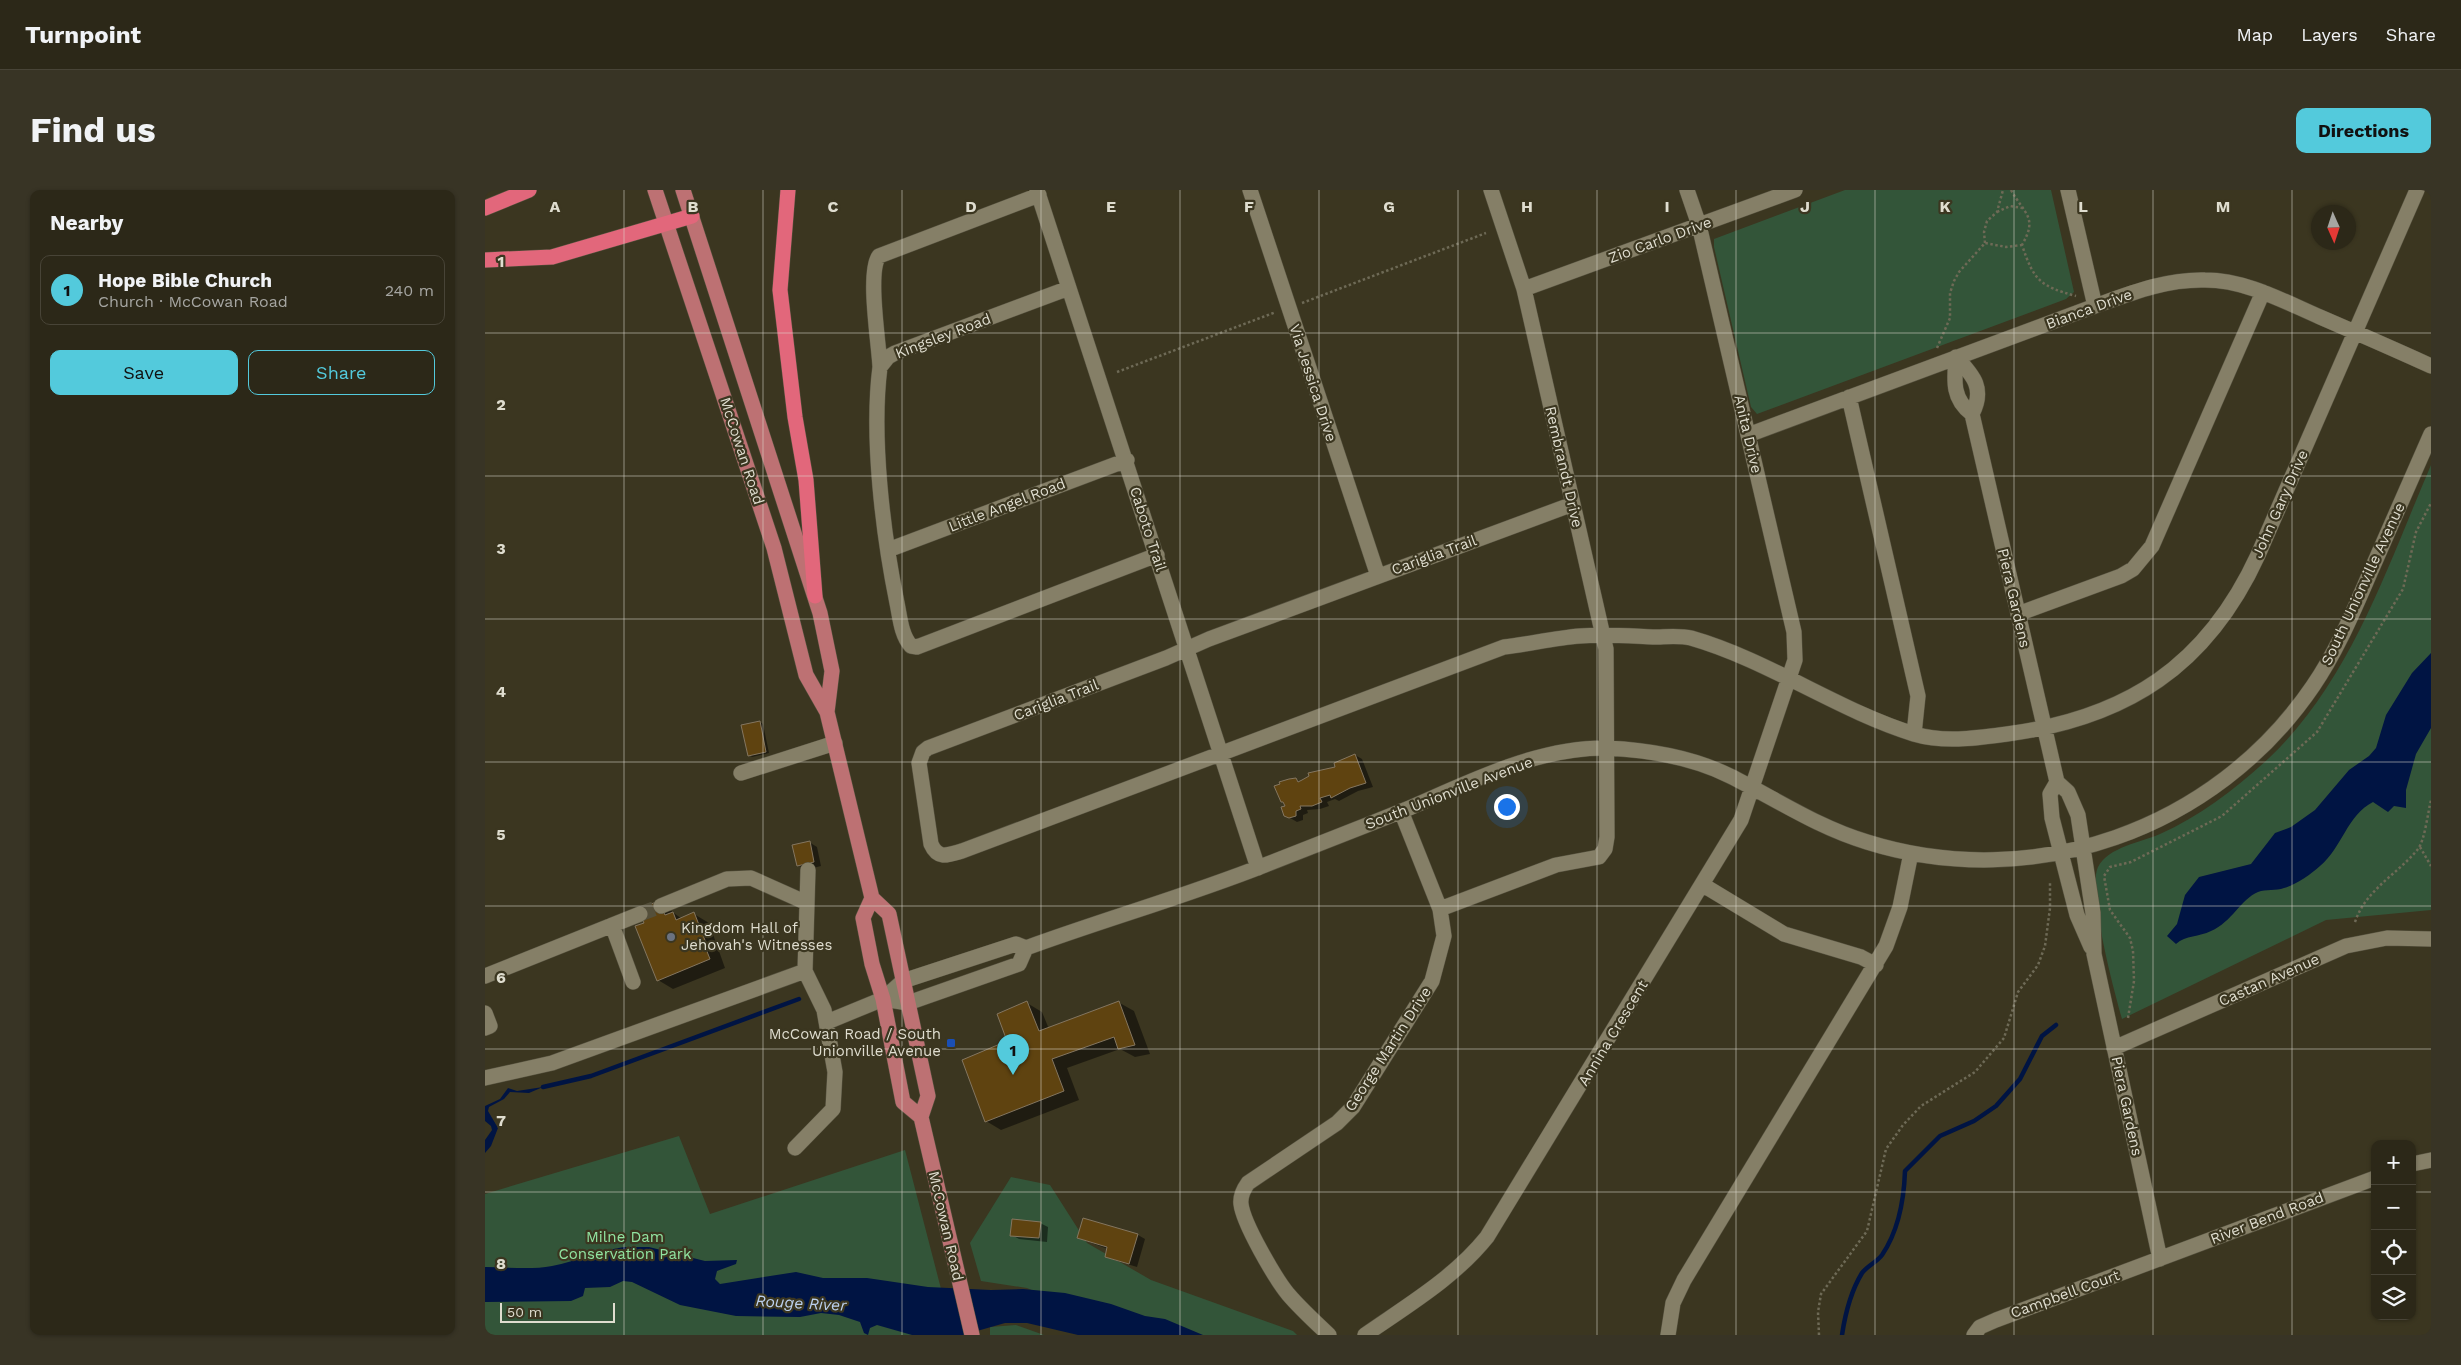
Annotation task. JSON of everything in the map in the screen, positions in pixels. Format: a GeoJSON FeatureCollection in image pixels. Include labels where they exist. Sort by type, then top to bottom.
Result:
{"type":"FeatureCollection","features":[{"type":"Feature","properties":{"kind":"highway"},"geometry":{"type":"LineString","coordinates":[[485,208],[529,190]]}},
{"type":"Feature","properties":{"kind":"highway"},"geometry":{"type":"LineString","coordinates":[[787,190],[780,290],[795,417],[806,480],[815,596]]}},
{"type":"Feature","properties":{"kind":"highway"},"geometry":{"type":"LineString","coordinates":[[485,260],[552,256],[692,216]]}},
{"type":"Feature","properties":{"kind":"main road","name":"McCowan Road"},"geometry":{"type":"LineString","coordinates":[[655,190],[774,548],[806,675],[827,712],[872,898],[889,914],[928,1096],[921,1118],[954,1265],[973,1335]]}},
{"type":"Feature","properties":{"kind":"main road","name":"McCowan Road"},"geometry":{"type":"LineString","coordinates":[[683,190],[815,596],[831,672],[827,712]]}},
{"type":"Feature","properties":{"kind":"main road"},"geometry":{"type":"LineString","coordinates":[[872,898],[863,918],[872,964],[883,999],[903,1102],[921,1118]]}},
{"type":"Feature","properties":{"kind":"street","name":"Via Jessica Drive"},"geometry":{"type":"LineString","coordinates":[[1250,190],[1378,576]]}},
{"type":"Feature","properties":{"kind":"street","name":"Rembrandt Drive"},"geometry":{"type":"LineString","coordinates":[[1440,909],[1537,871],[1569,862],[1599,857],[1603,854],[1607,837],[1607,660],[1603,636],[1523,289],[1491,190]]}},
{"type":"Feature","properties":{"kind":"street","name":"Anita Drive"},"geometry":{"type":"LineString","coordinates":[[1687,190],[1699,225],[1794,632],[1795,660],[1789,679]]}},
{"type":"Feature","properties":{"kind":"street","name":"Zio Carlo Drive"},"geometry":{"type":"LineString","coordinates":[[1523,289],[1795,190]]}},
{"type":"Feature","properties":{"kind":"street"},"geometry":{"type":"LineString","coordinates":[[2068,190],[2095,306]]}},
{"type":"Feature","properties":{"kind":"street","name":"John Gary Drive"},"geometry":{"type":"LineString","coordinates":[[1222,754],[1504,647],[1581,636],[1689,638],[1789,679],[1894,727],[1931,738],[1981,738],[2044,727],[2111,708],[2152,686],[2201,644],[2227,612],[2246,582],[2417,190]]}},
{"type":"Feature","properties":{"kind":"street"},"geometry":{"type":"LineString","coordinates":[[880,367],[873,277],[875,261],[879,256],[1038,192]]}},
{"type":"Feature","properties":{"kind":"street","name":"Caboto Trail"},"geometry":{"type":"LineString","coordinates":[[1038,192],[1127,460],[1258,868]]}},
{"type":"Feature","properties":{"kind":"street","name":"Bianca Drive"},"geometry":{"type":"LineString","coordinates":[[1748,435],[2149,287],[2193,280],[2225,282],[2263,292],[2431,366]]}},
{"type":"Feature","properties":{"kind":"street","name":"Kingsley Road"},"geometry":{"type":"LineString","coordinates":[[1069,288],[895,353],[888,357],[880,367],[878,455],[888,550],[904,634],[911,646],[917,647],[1157,556]]}},
{"type":"Feature","properties":{"kind":"street"},"geometry":{"type":"LineString","coordinates":[[2018,614],[2121,576],[2133,569],[2144,558],[2152,546],[2169,509],[2263,292]]}},
{"type":"Feature","properties":{"kind":"street","name":"Piera Gardens"},"geometry":{"type":"LineString","coordinates":[[1956,358],[1954,382],[1960,406],[1972,414],[2057,782],[2069,792],[2078,815],[2093,913],[2094,954],[2160,1259]]}},
{"type":"Feature","properties":{"kind":"street"},"geometry":{"type":"LineString","coordinates":[[1849,397],[1918,696],[1914,734]]}},
{"type":"Feature","properties":{"kind":"street","name":"South Unionville Avenue"},"geometry":{"type":"LineString","coordinates":[[883,999],[903,982],[1016,944],[1026,948],[1258,868],[1526,761],[1549,755],[1606,748],[1666,756],[1685,761],[1728,775],[1823,826],[1865,842],[1911,853],[1979,860],[2061,854],[2146,826],[2190,802],[2243,764],[2284,724],[2314,686],[2342,636],[2431,434]]}},
{"type":"Feature","properties":{"kind":"street","name":"Little Angel Road"},"geometry":{"type":"LineString","coordinates":[[888,550],[1127,460]]}},
{"type":"Feature","properties":{"kind":"street","name":"Cariglia Trail"},"geometry":{"type":"LineString","coordinates":[[1222,754],[947,856],[940,856],[931,844],[919,763],[923,752],[928,748],[1378,576],[1573,504]]}},
{"type":"Feature","properties":{"kind":"street","name":"Annina Crescent"},"geometry":{"type":"LineString","coordinates":[[1365,1335],[1445,1280],[1471,1258],[1487,1238],[1741,820],[1789,679]]}},
{"type":"Feature","properties":{"kind":"street"},"geometry":{"type":"LineString","coordinates":[[741,773],[835,742]]}},
{"type":"Feature","properties":{"kind":"street","name":"Piera Gardens"},"geometry":{"type":"LineString","coordinates":[[2057,782],[2050,794],[2053,818],[2077,915],[2094,954]]}},
{"type":"Feature","properties":{"kind":"street","name":"George Martin Drive"},"geometry":{"type":"LineString","coordinates":[[1329,1335],[1288,1294],[1273,1274],[1241,1207],[1243,1190],[1248,1183],[1337,1123],[1353,1107],[1432,981],[1444,936],[1440,909],[1401,811]]}},
{"type":"Feature","properties":{"kind":"street"},"geometry":{"type":"LineString","coordinates":[[1667,1335],[1673,1303],[1684,1280],[1887,946],[1900,908],[1911,853]]}},
{"type":"Feature","properties":{"kind":"street"},"geometry":{"type":"LineString","coordinates":[[795,1148],[833,1109],[835,1072],[824,1010],[805,970],[808,870]]}},
{"type":"Feature","properties":{"kind":"street"},"geometry":{"type":"LineString","coordinates":[[661,906],[727,879],[751,878],[807,903]]}},
{"type":"Feature","properties":{"kind":"street"},"geometry":{"type":"LineString","coordinates":[[1703,885],[1784,934],[1861,957],[1876,965]]}},
{"type":"Feature","properties":{"kind":"street"},"geometry":{"type":"LineString","coordinates":[[485,976],[640,914]]}},
{"type":"Feature","properties":{"kind":"street"},"geometry":{"type":"LineString","coordinates":[[612,925],[633,982]]}},
{"type":"Feature","properties":{"kind":"street","name":"Castan Avenue"},"geometry":{"type":"LineString","coordinates":[[2114,1048],[2346,946],[2387,938],[2431,939]]}},
{"type":"Feature","properties":{"kind":"street"},"geometry":{"type":"LineString","coordinates":[[827,1022],[883,999],[908,1003],[1019,964],[1026,948]]}},
{"type":"Feature","properties":{"kind":"street"},"geometry":{"type":"LineString","coordinates":[[485,1078],[552,1064],[805,970]]}},
{"type":"Feature","properties":{"kind":"street"},"geometry":{"type":"LineString","coordinates":[[485,1012],[490,1026],[485,1028]]}},
{"type":"Feature","properties":{"kind":"street"},"geometry":{"type":"LineString","coordinates":[[2416,1163],[2431,1160]]}},
{"type":"Feature","properties":{"kind":"street","name":"River Bend Road"},"geometry":{"type":"LineString","coordinates":[[2160,1259],[2371,1180]]}},
{"type":"Feature","properties":{"kind":"street","name":"Campbell Court"},"geometry":{"type":"LineString","coordinates":[[1974,1335],[1980,1327],[1996,1320],[2160,1259]]}},
{"type":"Feature","properties":{"kind":"path"},"geometry":{"type":"LineString","coordinates":[[1997,212],[2003,190]]}},
{"type":"Feature","properties":{"kind":"path"},"geometry":{"type":"LineString","coordinates":[[2011,190],[2029,219],[2030,230],[2022,245]]}},
{"type":"Feature","properties":{"kind":"path"},"geometry":{"type":"LineString","coordinates":[[1937,350],[1950,318],[1950,293],[1954,281],[1959,272],[1985,243],[1984,232],[1987,221],[1997,212],[2010,206],[2023,208]]}},
{"type":"Feature","properties":{"kind":"path"},"geometry":{"type":"LineString","coordinates":[[1985,243],[2006,247],[2022,245]]}},
{"type":"Feature","properties":{"kind":"path"},"geometry":{"type":"LineString","coordinates":[[2022,245],[2035,275],[2042,284],[2051,289],[2078,296]]}},
{"type":"Feature","properties":{"kind":"path"},"geometry":{"type":"LineString","coordinates":[[2355,922],[2359,909],[2377,888],[2420,847],[2431,800]]}},
{"type":"Feature","properties":{"kind":"path"},"geometry":{"type":"LineString","coordinates":[[2420,847],[2431,866]]}},
{"type":"Feature","properties":{"kind":"path"},"geometry":{"type":"LineString","coordinates":[[1819,1335],[1818,1312],[1821,1294],[1867,1231],[1886,1149],[1921,1106],[1975,1072],[2004,1038],[2018,992],[2039,965],[2045,946],[2050,908],[2050,881]]}},
{"type":"Feature","properties":{"kind":"green space"},"geometry":{"type":"Polygon","coordinates":[[[1845,190],[2051,190],[2074,292],[2066,299],[1757,414],[1751,407],[1714,247],[1714,239],[1845,190]]]}},
{"type":"Feature","properties":{"kind":"green space"},"geometry":{"type":"Polygon","coordinates":[[[2431,465],[2431,910],[2326,920],[2122,1019],[2108,965],[2099,918],[2096,897],[2098,867],[2103,860],[2117,850],[2175,827],[2217,800],[2269,758],[2298,727],[2323,694],[2345,658],[2364,621],[2431,465]]]}},
{"type":"Feature","properties":{"kind":"green space","name":"Milne Dam Conservation Park"},"geometry":{"type":"Polygon","coordinates":[[[679,1136],[710,1214],[905,1150],[953,1335],[485,1335],[485,1194],[679,1136]]]}},
{"type":"Feature","properties":{"kind":"green space"},"geometry":{"type":"Polygon","coordinates":[[[1011,1177],[1050,1185],[1087,1243],[1151,1280],[1293,1331],[1297,1335],[1150,1335],[1095,1318],[1027,1288],[981,1281],[970,1243],[1011,1177]]]}},
{"type":"Feature","properties":{"kind":"green space"},"geometry":{"type":"Polygon","coordinates":[[[1016,1325],[1044,1335],[990,1335],[990,1327],[1016,1325]]]}},
{"type":"Feature","properties":{"kind":"water"},"geometry":{"type":"Polygon","coordinates":[[[2431,653],[2431,728],[2416,754],[2406,790],[2406,808],[2394,806],[2388,812],[2373,802],[2357,815],[2328,859],[2303,879],[2289,887],[2261,891],[2252,895],[2225,922],[2206,933],[2184,939],[2176,944],[2167,936],[2177,924],[2185,895],[2199,877],[2251,864],[2275,833],[2291,827],[2315,810],[2349,770],[2369,756],[2376,748],[2386,715],[2412,673],[2431,653]]]}},
{"type":"Feature","properties":{"kind":"water"},"geometry":{"type":"Polygon","coordinates":[[[543,1087],[529,1093],[510,1092],[504,1099],[489,1107],[488,1111],[498,1128],[491,1146],[485,1153],[485,1140],[492,1130],[491,1126],[485,1121],[485,1106],[500,1099],[508,1088],[517,1091],[543,1087]]]}},
{"type":"Feature","properties":{"kind":"water","name":"Rouge River"},"geometry":{"type":"Polygon","coordinates":[[[624,1247],[649,1247],[705,1261],[737,1260],[736,1264],[717,1271],[715,1279],[720,1284],[796,1272],[823,1278],[867,1278],[928,1287],[991,1290],[1023,1289],[1065,1293],[1111,1304],[1145,1316],[1165,1319],[1203,1335],[1078,1335],[1027,1323],[1005,1323],[963,1335],[912,1335],[877,1325],[870,1328],[868,1335],[864,1333],[860,1322],[839,1315],[821,1313],[800,1317],[736,1316],[680,1305],[632,1282],[623,1281],[610,1287],[585,1288],[583,1296],[571,1301],[485,1302],[485,1267],[544,1267],[624,1247]]]}},
{"type":"Feature","properties":{"kind":"building"},"geometry":{"type":"Polygon","coordinates":[[[760,721],[766,752],[748,756],[741,725],[760,721]]]}},
{"type":"Feature","properties":{"kind":"building"},"geometry":{"type":"Polygon","coordinates":[[[1355,754],[1366,783],[1350,788],[1331,798],[1330,795],[1320,798],[1322,802],[1312,806],[1300,806],[1301,809],[1296,811],[1296,816],[1289,818],[1284,816],[1281,807],[1285,806],[1281,802],[1274,786],[1280,784],[1279,782],[1289,779],[1296,778],[1298,782],[1309,776],[1308,773],[1335,767],[1334,763],[1355,754]]]}},
{"type":"Feature","properties":{"kind":"building"},"geometry":{"type":"Polygon","coordinates":[[[810,841],[814,862],[797,866],[792,845],[810,841]]]}},
{"type":"Feature","properties":{"kind":"building","name":"Kingdom Hall of Jehovah's Witnesses"},"geometry":{"type":"Polygon","coordinates":[[[659,901],[665,915],[673,912],[676,920],[694,912],[708,948],[706,949],[710,959],[657,981],[635,926],[644,923],[638,909],[659,901]]]}},
{"type":"Feature","properties":{"kind":"building"},"geometry":{"type":"Polygon","coordinates":[[[1027,1001],[1039,1031],[1119,1001],[1135,1045],[1118,1049],[1114,1037],[1052,1059],[1064,1091],[985,1122],[962,1060],[1007,1041],[997,1014],[1027,1001]]]}},
{"type":"Feature","properties":{"kind":"building"},"geometry":{"type":"Polygon","coordinates":[[[1083,1218],[1138,1234],[1129,1264],[1105,1257],[1107,1247],[1077,1238],[1083,1218]]]}},
{"type":"Feature","properties":{"kind":"building"},"geometry":{"type":"Polygon","coordinates":[[[1012,1219],[1041,1222],[1039,1238],[1010,1236],[1012,1219]]]}},
{"type":"Feature","properties":{"kind":"waterway"},"geometry":{"type":"LineString","coordinates":[[543,1087],[591,1076],[799,999]]}},
{"type":"Feature","properties":{"kind":"waterway"},"geometry":{"type":"LineString","coordinates":[[1842,1335],[1849,1303],[1858,1280],[1862,1273],[1882,1255],[1893,1235],[1902,1204],[1905,1171],[1940,1136],[1974,1121],[1996,1106],[2020,1079],[2042,1036],[2056,1025]]}},
{"type":"Feature","properties":{"kind":"tunnel"},"geometry":{"type":"LineString","coordinates":[[640,914],[661,906]]}},
{"type":"Feature","properties":{"kind":"place","name":"Kingdom Hall of Jehovah's Witnesses"},"geometry":{"type":"Point","coordinates":[671,937]}},
{"type":"Feature","properties":{"kind":"place","name":"McCowan Road / South Unionville Avenue"},"geometry":{"type":"Point","coordinates":[951,1043]}},
{"type":"Feature","properties":{"kind":"place","name":"Hope Bible Church"},"geometry":{"type":"Point","coordinates":[1013,1075]}}]}
